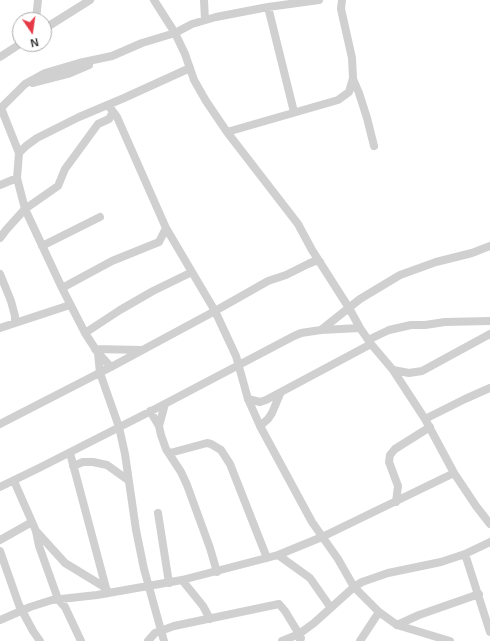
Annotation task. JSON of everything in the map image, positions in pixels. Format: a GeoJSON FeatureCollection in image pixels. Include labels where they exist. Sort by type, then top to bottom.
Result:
{"type":"FeatureCollection","features":[{"type":"Feature","properties":{"kind":"street"},"geometry":{"type":"LineString","coordinates":[[37,12],[38,0]]}},
{"type":"Feature","properties":{"kind":"street"},"geometry":{"type":"LineString","coordinates":[[52,24],[90,0]]}},
{"type":"Feature","properties":{"kind":"street"},"geometry":{"type":"LineString","coordinates":[[154,0],[175,33],[200,92],[227,132],[295,219],[360,328],[369,342],[393,370],[430,427],[454,473],[490,524]]}},
{"type":"Feature","properties":{"kind":"street"},"geometry":{"type":"LineString","coordinates":[[204,0],[205,20]]}},
{"type":"Feature","properties":{"kind":"street"},"geometry":{"type":"LineString","coordinates":[[111,367],[96,351],[85,333],[70,305],[25,209],[17,178],[19,153],[0,108],[25,84],[45,73],[112,56],[142,43],[175,33],[192,24],[205,20],[268,7],[319,0]]}},
{"type":"Feature","properties":{"kind":"street"},"geometry":{"type":"LineString","coordinates":[[342,0],[341,9],[350,46],[353,78],[367,118],[374,146]]}},
{"type":"Feature","properties":{"kind":"street"},"geometry":{"type":"LineString","coordinates":[[268,7],[294,112]]}},
{"type":"Feature","properties":{"kind":"street"},"geometry":{"type":"LineString","coordinates":[[0,57],[12,49]]}},
{"type":"Feature","properties":{"kind":"street"},"geometry":{"type":"LineString","coordinates":[[19,153],[36,138],[79,117],[190,68]]}},
{"type":"Feature","properties":{"kind":"street"},"geometry":{"type":"LineString","coordinates":[[227,132],[338,100],[349,92],[353,78]]}},
{"type":"Feature","properties":{"kind":"street"},"geometry":{"type":"LineString","coordinates":[[0,238],[25,209],[58,186],[65,169],[98,124],[115,115],[124,98]]}},
{"type":"Feature","properties":{"kind":"street"},"geometry":{"type":"LineString","coordinates":[[108,105],[115,115],[166,228],[215,312],[236,356],[248,399],[260,426],[312,522],[341,563],[354,587],[379,612],[397,625],[450,641]]}},
{"type":"Feature","properties":{"kind":"street"},"geometry":{"type":"LineString","coordinates":[[0,185],[17,178]]}},
{"type":"Feature","properties":{"kind":"street"},"geometry":{"type":"LineString","coordinates":[[42,246],[100,217]]}},
{"type":"Feature","properties":{"kind":"street"},"geometry":{"type":"LineString","coordinates":[[57,309],[63,290],[112,261],[159,242],[166,228]]}},
{"type":"Feature","properties":{"kind":"street"},"geometry":{"type":"LineString","coordinates":[[322,330],[360,299],[400,275],[436,262],[472,253],[490,246]]}},
{"type":"Feature","properties":{"kind":"street"},"geometry":{"type":"LineString","coordinates":[[0,424],[215,312],[268,281],[286,275],[315,261],[320,262]]}},
{"type":"Feature","properties":{"kind":"street"},"geometry":{"type":"LineString","coordinates":[[85,333],[153,291],[192,272]]}},
{"type":"Feature","properties":{"kind":"street"},"geometry":{"type":"LineString","coordinates":[[0,274],[14,310],[15,322]]}},
{"type":"Feature","properties":{"kind":"street"},"geometry":{"type":"LineString","coordinates":[[0,328],[70,305]]}},
{"type":"Feature","properties":{"kind":"street"},"geometry":{"type":"LineString","coordinates":[[248,399],[260,402],[280,394],[390,330],[411,325],[425,325],[445,322],[490,321]]}},
{"type":"Feature","properties":{"kind":"street"},"geometry":{"type":"LineString","coordinates":[[0,487],[150,412],[294,336],[301,333],[322,330],[360,328]]}},
{"type":"Feature","properties":{"kind":"street"},"geometry":{"type":"LineString","coordinates":[[393,370],[409,373],[422,371],[490,334]]}},
{"type":"Feature","properties":{"kind":"street"},"geometry":{"type":"LineString","coordinates":[[96,351],[141,350]]}},
{"type":"Feature","properties":{"kind":"street"},"geometry":{"type":"LineString","coordinates":[[96,351],[100,373],[119,427],[126,461],[136,530],[148,586],[164,641]]}},
{"type":"Feature","properties":{"kind":"street"},"geometry":{"type":"LineString","coordinates":[[425,419],[490,388]]}},
{"type":"Feature","properties":{"kind":"street"},"geometry":{"type":"LineString","coordinates":[[260,426],[272,413],[280,394]]}},
{"type":"Feature","properties":{"kind":"street"},"geometry":{"type":"LineString","coordinates":[[159,426],[165,404]]}},
{"type":"Feature","properties":{"kind":"street"},"geometry":{"type":"LineString","coordinates":[[150,412],[159,426],[164,443],[181,472],[193,498],[217,572]]}},
{"type":"Feature","properties":{"kind":"street"},"geometry":{"type":"LineString","coordinates":[[396,502],[398,486],[389,462],[390,455],[395,449],[430,427]]}},
{"type":"Feature","properties":{"kind":"street"},"geometry":{"type":"LineString","coordinates":[[170,453],[207,443],[220,450],[230,464],[267,558]]}},
{"type":"Feature","properties":{"kind":"street"},"geometry":{"type":"LineString","coordinates":[[70,453],[107,590]]}},
{"type":"Feature","properties":{"kind":"street"},"geometry":{"type":"LineString","coordinates":[[73,466],[84,462],[107,465],[128,480]]}},
{"type":"Feature","properties":{"kind":"street"},"geometry":{"type":"LineString","coordinates":[[0,620],[38,604],[58,599],[107,590],[169,583],[217,572],[278,555],[322,537],[454,473]]}},
{"type":"Feature","properties":{"kind":"street"},"geometry":{"type":"LineString","coordinates":[[14,481],[36,531],[39,546],[58,599],[65,607],[81,641]]}},
{"type":"Feature","properties":{"kind":"street"},"geometry":{"type":"LineString","coordinates":[[158,513],[169,583]]}},
{"type":"Feature","properties":{"kind":"street"},"geometry":{"type":"LineString","coordinates":[[0,540],[32,522]]}},
{"type":"Feature","properties":{"kind":"street"},"geometry":{"type":"LineString","coordinates":[[36,531],[64,563],[107,590]]}},
{"type":"Feature","properties":{"kind":"street"},"geometry":{"type":"LineString","coordinates":[[282,641],[300,637],[354,587],[362,582],[388,573],[430,565],[465,554],[490,542]]}},
{"type":"Feature","properties":{"kind":"street"},"geometry":{"type":"LineString","coordinates":[[0,551],[11,584],[22,610],[40,641]]}},
{"type":"Feature","properties":{"kind":"street"},"geometry":{"type":"LineString","coordinates":[[465,554],[490,632]]}},
{"type":"Feature","properties":{"kind":"street"},"geometry":{"type":"LineString","coordinates":[[278,555],[293,564],[310,578],[331,608]]}},
{"type":"Feature","properties":{"kind":"street"},"geometry":{"type":"LineString","coordinates":[[182,580],[203,606],[210,619]]}},
{"type":"Feature","properties":{"kind":"street"},"geometry":{"type":"LineString","coordinates":[[397,625],[419,615],[479,594]]}},
{"type":"Feature","properties":{"kind":"street"},"geometry":{"type":"LineString","coordinates":[[65,607],[70,598]]}},
{"type":"Feature","properties":{"kind":"street"},"geometry":{"type":"LineString","coordinates":[[148,641],[155,633],[174,626],[279,604],[285,611],[300,637]]}},
{"type":"Feature","properties":{"kind":"street"},"geometry":{"type":"LineString","coordinates":[[360,641],[379,612]]}},
{"type":"Feature","properties":{"kind":"street"},"geometry":{"type":"LineString","coordinates":[[157,617],[174,626]]}}]}
